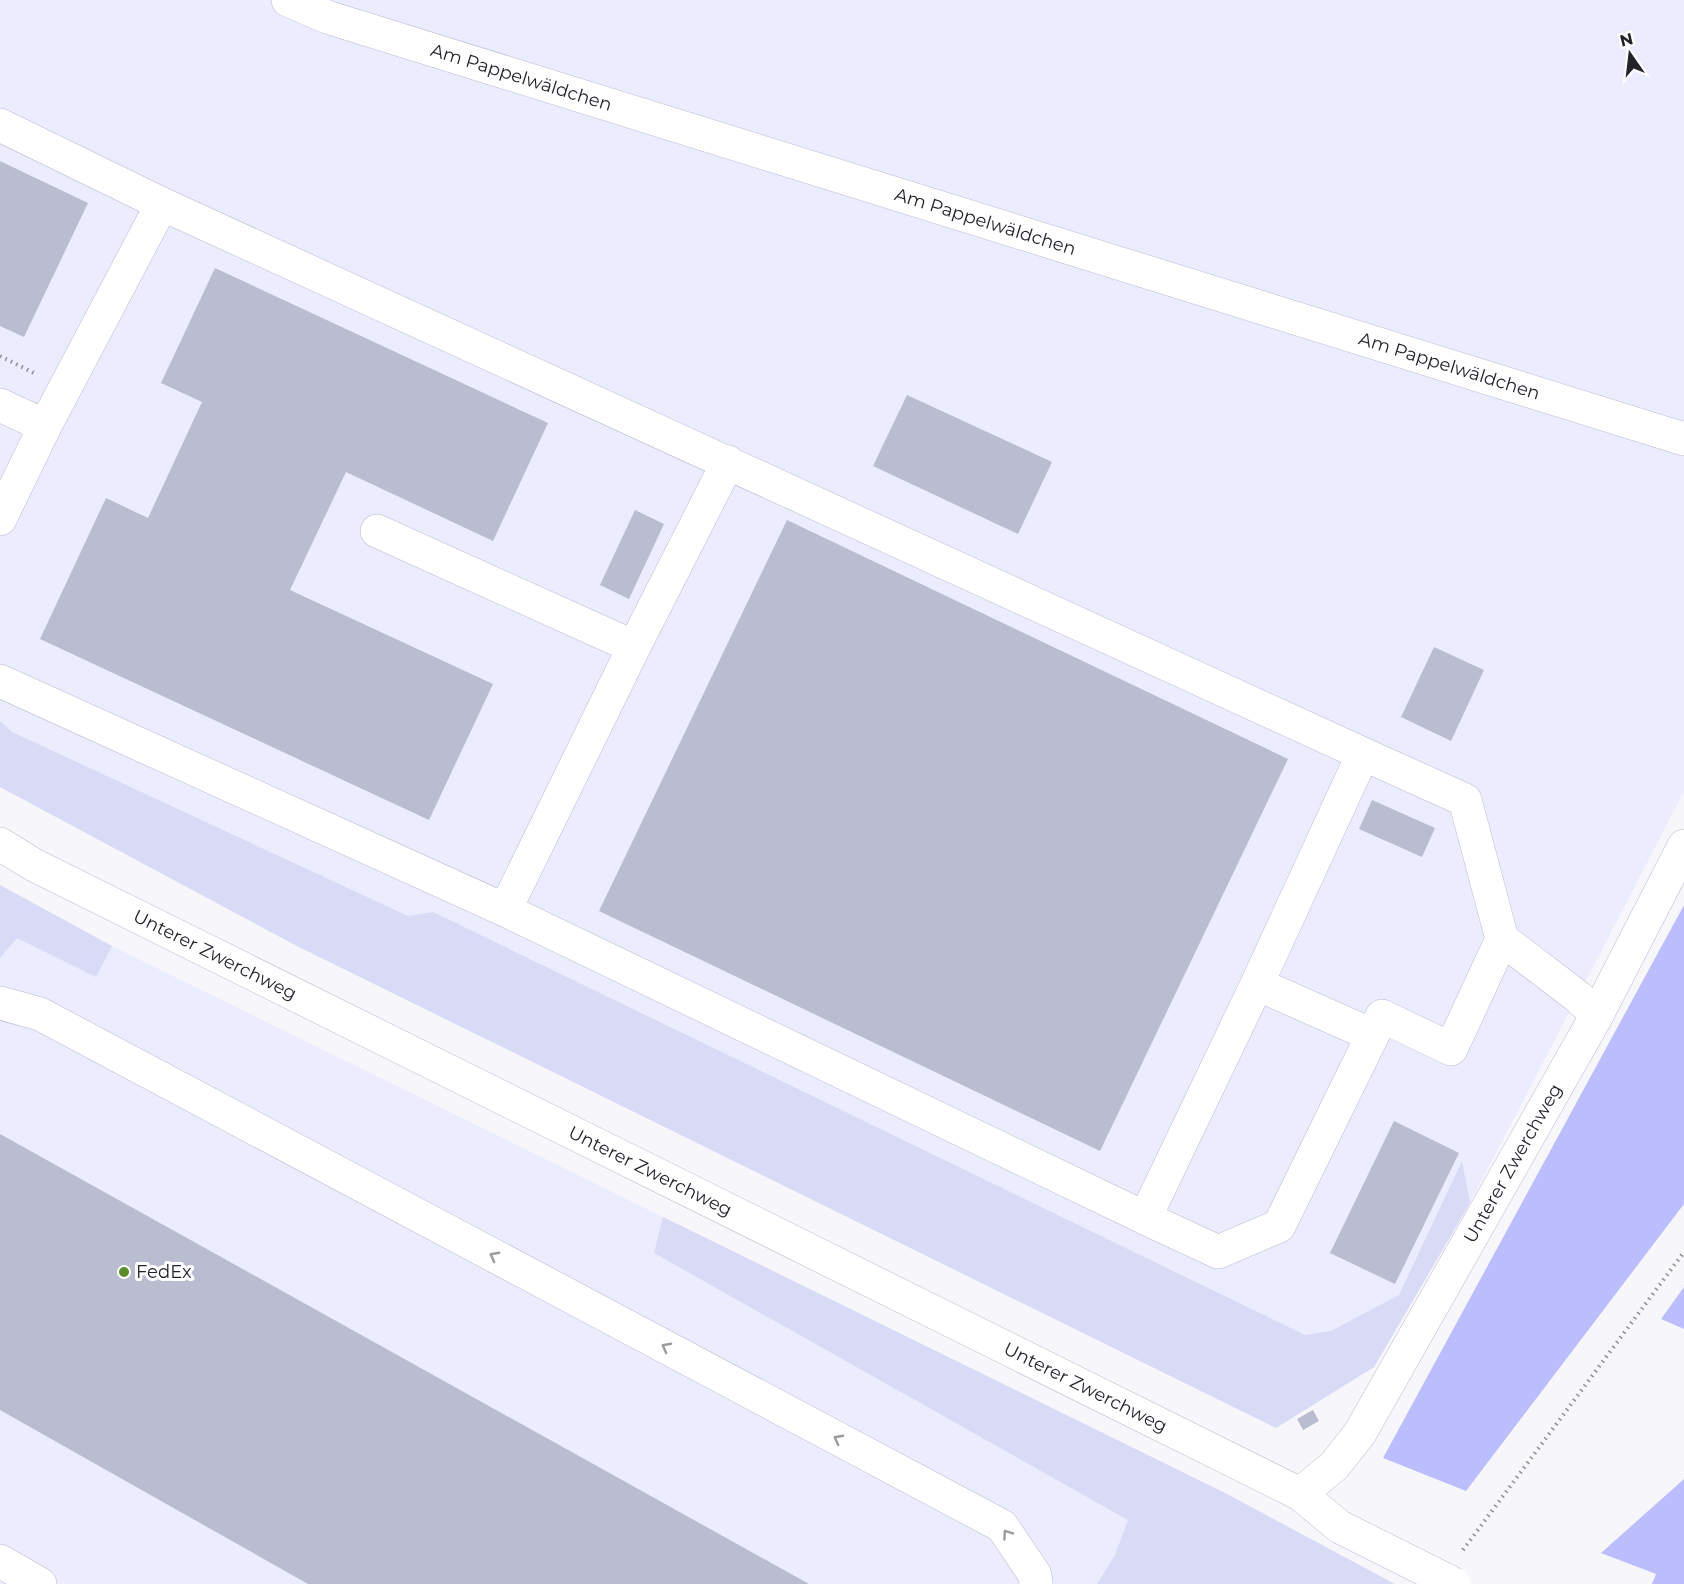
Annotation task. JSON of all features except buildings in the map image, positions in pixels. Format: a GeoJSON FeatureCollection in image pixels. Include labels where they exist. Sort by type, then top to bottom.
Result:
{"type":"FeatureCollection","features":[{"type":"Feature","properties":{"kind":"street","name":"Am Pappelwäldchen"},"geometry":{"type":"LineString","coordinates":[[288,0],[338,21],[1684,439]]}},
{"type":"Feature","properties":{"kind":"street"},"geometry":{"type":"LineString","coordinates":[[0,125],[162,204],[1465,800],[1502,939],[1598,1014]]}},
{"type":"Feature","properties":{"kind":"street"},"geometry":{"type":"LineString","coordinates":[[0,519],[45,426],[162,204]]}},
{"type":"Feature","properties":{"kind":"street"},"geometry":{"type":"LineString","coordinates":[[0,405],[45,426]]}},
{"type":"Feature","properties":{"kind":"street"},"geometry":{"type":"LineString","coordinates":[[505,910],[728,462]]}},
{"type":"Feature","properties":{"kind":"street"},"geometry":{"type":"LineString","coordinates":[[376,531],[634,647]]}},
{"type":"Feature","properties":{"kind":"street"},"geometry":{"type":"LineString","coordinates":[[0,681],[505,910],[1218,1252],[1279,1226],[1382,1016],[1451,1049],[1502,939]]}},
{"type":"Feature","properties":{"kind":"street"},"geometry":{"type":"LineString","coordinates":[[1145,1218],[1257,984],[1363,753]]}},
{"type":"Feature","properties":{"kind":"street","name":"Unterer Zwerchweg"},"geometry":{"type":"LineString","coordinates":[[0,844],[34,865],[1300,1494],[1340,1527],[1457,1570]]}},
{"type":"Feature","properties":{"kind":"street","name":"Unterer Zwerchweg"},"geometry":{"type":"LineString","coordinates":[[1300,1494],[1334,1467],[1360,1433],[1598,1014],[1684,846]]}},
{"type":"Feature","properties":{"kind":"street"},"geometry":{"type":"LineString","coordinates":[[1257,984],[1372,1035]]}},
{"type":"Feature","properties":{"kind":"street"},"geometry":{"type":"LineString","coordinates":[[0,1003],[40,1014],[1002,1526],[1035,1575],[1036,1584]]}},
{"type":"Feature","properties":{"kind":"street"},"geometry":{"type":"LineString","coordinates":[[0,1561],[40,1584]]}},
{"type":"Feature","properties":{"kind":"path"},"geometry":{"type":"LineString","coordinates":[[1457,1570],[1684,1252]]}},
{"type":"Feature","properties":{"kind":"shaded area"},"geometry":{"type":"Polygon","coordinates":[[[0,0],[1684,0],[1684,792],[1470,1203],[1374,1367],[1276,1428],[295,945],[0,787],[0,0]]]}},
{"type":"Feature","properties":{"kind":"shaded area"},"geometry":{"type":"Polygon","coordinates":[[[0,721],[12,732],[408,916],[433,912],[1305,1335],[1331,1331],[1399,1295],[1462,1161],[1470,1203],[1374,1367],[1276,1428],[295,945],[0,787],[0,721]]]}},
{"type":"Feature","properties":{"kind":"shaded area"},"geometry":{"type":"Polygon","coordinates":[[[0,885],[112,946],[1227,1494],[1171,1584],[0,1584],[0,885]]]}},
{"type":"Feature","properties":{"kind":"shaded area"},"geometry":{"type":"Polygon","coordinates":[[[0,885],[112,946],[96,977],[17,938],[0,958],[0,885]]]}},
{"type":"Feature","properties":{"kind":"shaded area"},"geometry":{"type":"Polygon","coordinates":[[[1684,905],[1684,1204],[1466,1491],[1383,1458],[1684,905]]]}},
{"type":"Feature","properties":{"kind":"shaded area"},"geometry":{"type":"Polygon","coordinates":[[[663,1217],[1227,1494],[1395,1584],[1097,1584],[1115,1555],[1128,1520],[654,1253],[663,1217]]]}},
{"type":"Feature","properties":{"kind":"shaded area"},"geometry":{"type":"Polygon","coordinates":[[[1684,1287],[1684,1329],[1661,1319],[1684,1287]]]}},
{"type":"Feature","properties":{"kind":"shaded area"},"geometry":{"type":"Polygon","coordinates":[[[1684,1479],[1684,1584],[1652,1584],[1656,1574],[1601,1553],[1684,1479]]]}},
{"type":"Feature","properties":{"kind":"place","name":"FedEx"},"geometry":{"type":"Point","coordinates":[124,1272]}}]}
